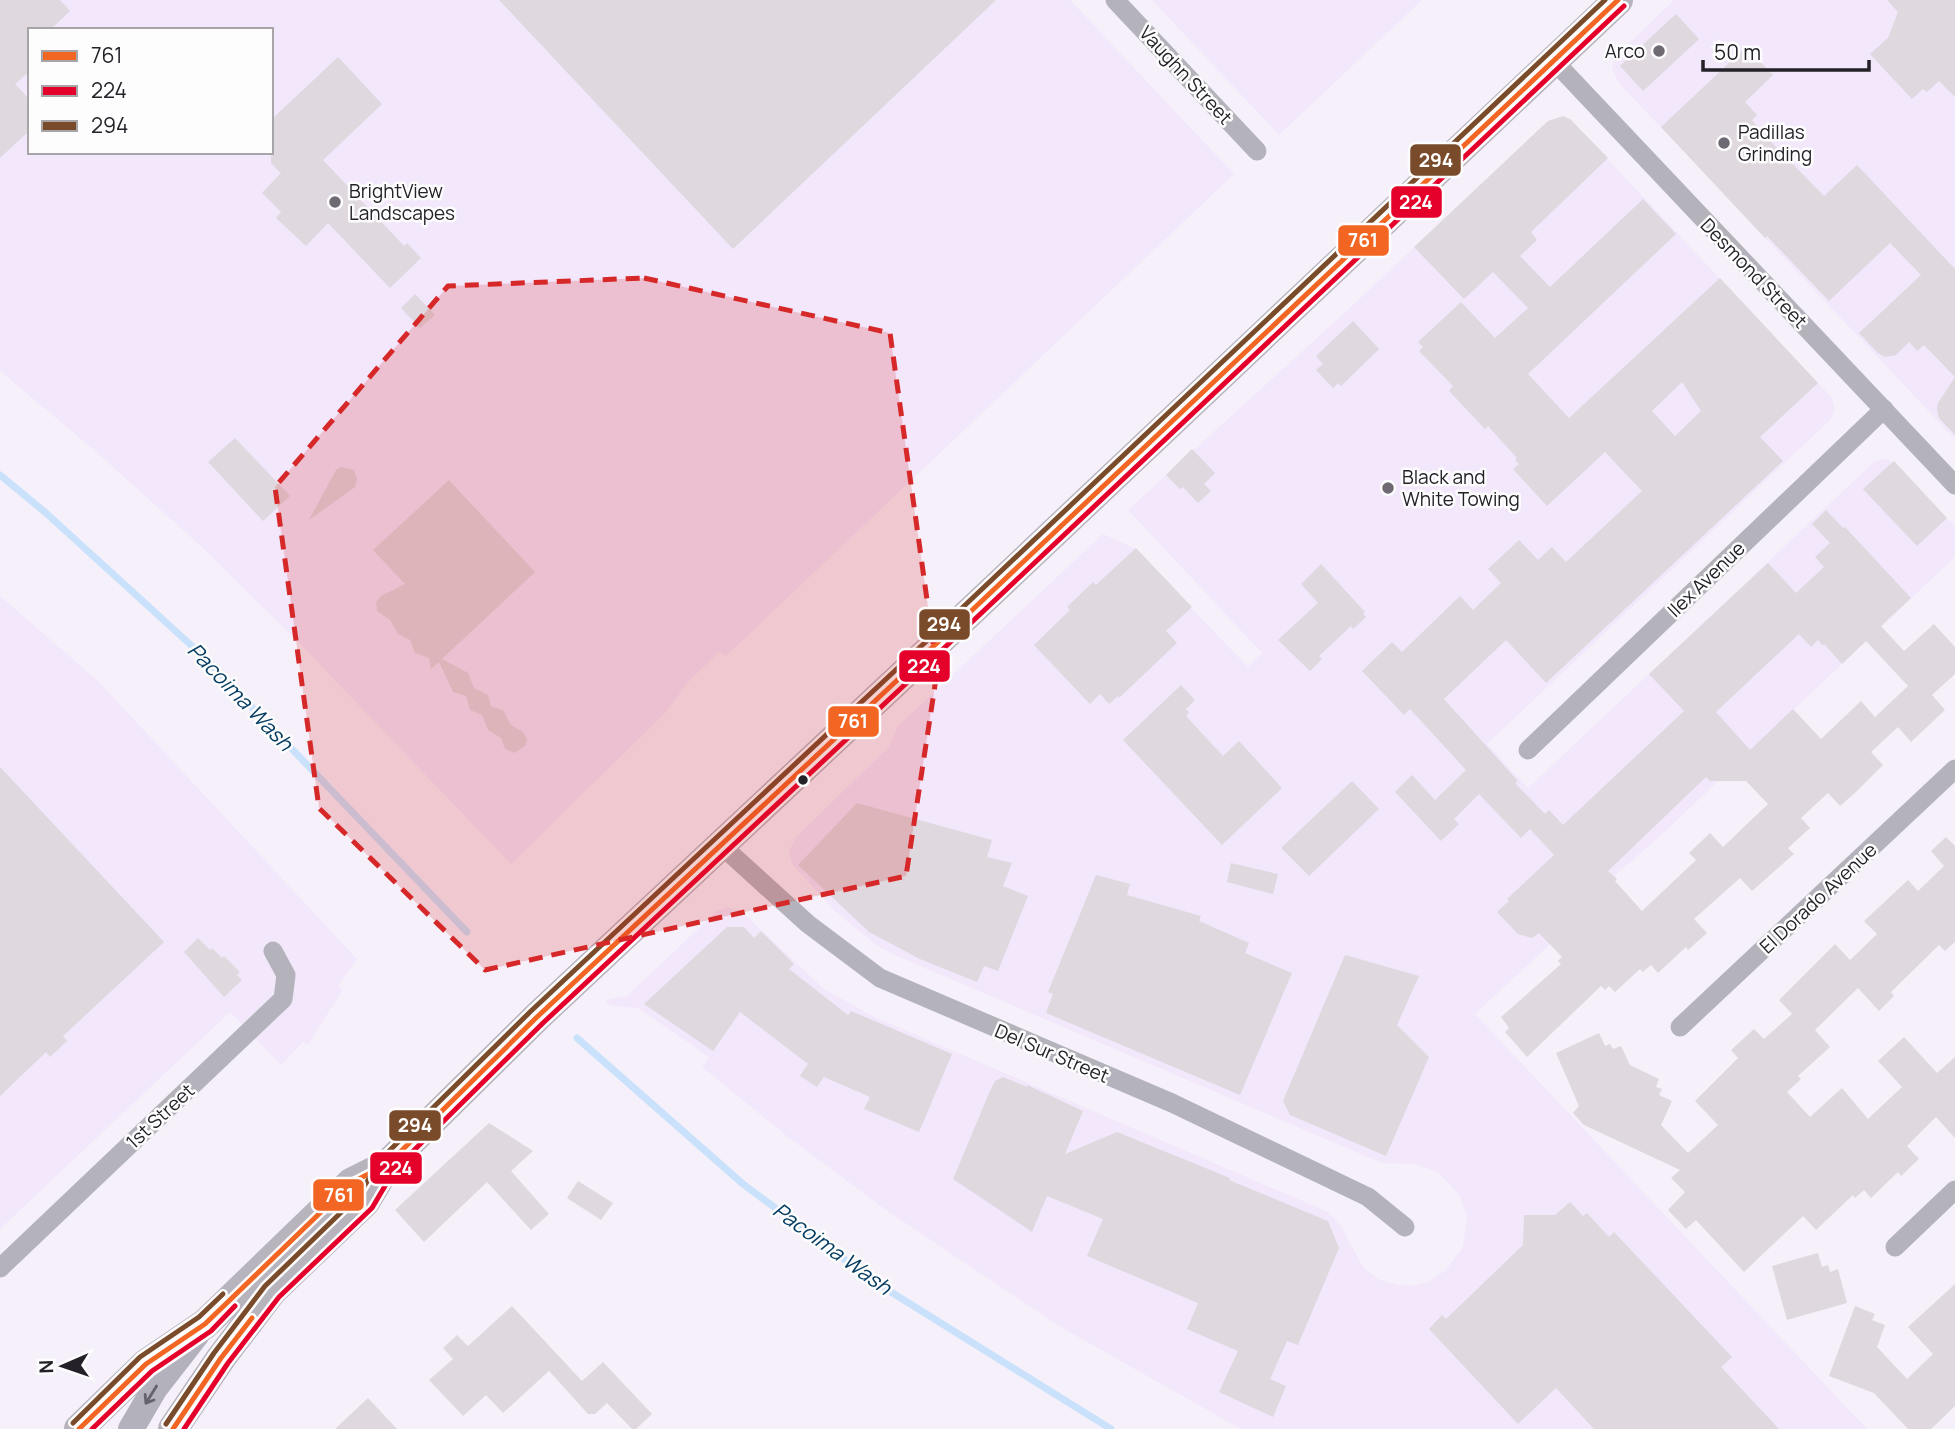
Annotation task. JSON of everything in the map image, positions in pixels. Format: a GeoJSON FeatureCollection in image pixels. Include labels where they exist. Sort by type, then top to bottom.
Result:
{"type":"FeatureCollection","features":[{"type":"Feature","properties":{"kind":"main road"},"geometry":{"type":"LineString","coordinates":[[179,1426],[221,1357],[272,1291],[365,1202],[388,1164],[537,1017],[1618,0]]}},
{"type":"Feature","properties":{"kind":"main road"},"geometry":{"type":"LineString","coordinates":[[131,1429],[155,1388],[205,1324],[351,1183],[388,1164]]}},
{"type":"Feature","properties":{"kind":"main road"},"geometry":{"type":"LineString","coordinates":[[79,1429],[146,1364],[205,1324]]}},
{"type":"Feature","properties":{"kind":"street","name":"Vaughn Street"},"geometry":{"type":"LineString","coordinates":[[1115,0],[1257,150]]}},
{"type":"Feature","properties":{"kind":"street","name":"Desmond Street"},"geometry":{"type":"LineString","coordinates":[[1554,61],[1955,485]]}},
{"type":"Feature","properties":{"kind":"street","name":"Ilex Avenue"},"geometry":{"type":"LineString","coordinates":[[1528,750],[1884,409]]}},
{"type":"Feature","properties":{"kind":"street","name":"El Dorado Avenue"},"geometry":{"type":"LineString","coordinates":[[1680,1027],[1955,769]]}},
{"type":"Feature","properties":{"kind":"street","name":"Del Sur Street"},"geometry":{"type":"LineString","coordinates":[[721,845],[808,924],[880,978],[1184,1108],[1368,1197],[1405,1227]]}},
{"type":"Feature","properties":{"kind":"street","name":"1st Street"},"geometry":{"type":"LineString","coordinates":[[0,1268],[283,999],[286,975],[273,951]]}},
{"type":"Feature","properties":{"kind":"street"},"geometry":{"type":"LineString","coordinates":[[1895,1247],[1955,1190]]}},
{"type":"Feature","properties":{"kind":"highlighted area"},"geometry":{"type":"Polygon","coordinates":[[[644,278],[890,333],[937,672],[906,876],[485,970],[319,808],[275,487],[448,286],[644,278]]]}},
{"type":"Feature","properties":{"kind":"shaded area"},"geometry":{"type":"Polygon","coordinates":[[[0,0],[1070,0],[1234,174],[726,656],[719,652],[689,681],[665,713],[511,864],[305,649],[204,549],[94,450],[0,371],[0,0]]]}},
{"type":"Feature","properties":{"kind":"shaded area"},"geometry":{"type":"Polygon","coordinates":[[[1152,0],[1422,0],[1279,135],[1152,0]]]}},
{"type":"Feature","properties":{"kind":"shaded area"},"geometry":{"type":"Polygon","coordinates":[[[1674,0],[1955,0],[1955,439],[1618,82],[1612,69],[1616,56],[1674,0]]]}},
{"type":"Feature","properties":{"kind":"shaded area"},"geometry":{"type":"Polygon","coordinates":[[[1570,119],[1832,398],[1835,411],[1830,420],[1487,744],[1528,788],[1875,461],[1886,459],[1894,464],[1955,527],[1955,557],[1659,837],[1613,877],[1617,882],[1475,1014],[1867,1429],[1241,1429],[1059,1326],[886,1210],[788,1137],[702,1067],[709,1057],[638,1008],[610,1006],[605,1000],[627,996],[717,911],[726,908],[740,910],[824,989],[874,1017],[1328,1212],[1340,1224],[1360,1262],[1380,1280],[1412,1286],[1428,1282],[1446,1270],[1463,1247],[1467,1217],[1460,1196],[1439,1173],[1415,1164],[1382,1163],[892,954],[876,945],[836,912],[792,864],[789,851],[797,836],[890,746],[897,727],[1103,534],[1134,548],[1248,667],[1262,653],[1128,510],[1352,306],[1548,121],[1570,119]]]}},
{"type":"Feature","properties":{"kind":"shaded area"},"geometry":{"type":"Polygon","coordinates":[[[0,596],[98,681],[357,959],[338,986],[343,989],[308,1045],[303,1042],[281,1065],[230,1012],[0,1229],[0,596]]]}},
{"type":"Feature","properties":{"kind":"building"},"geometry":{"type":"Polygon","coordinates":[[[0,0],[60,0],[70,11],[52,28],[28,28],[28,73],[15,84],[28,98],[28,132],[0,158],[0,0]]]}},
{"type":"Feature","properties":{"kind":"building"},"geometry":{"type":"Polygon","coordinates":[[[499,0],[996,0],[733,249],[499,0]]]}},
{"type":"Feature","properties":{"kind":"building"},"geometry":{"type":"Polygon","coordinates":[[[1887,0],[1955,0],[1955,97],[1939,81],[1927,92],[1923,89],[1912,99],[1870,54],[1888,38],[1898,12],[1887,0]]]}},
{"type":"Feature","properties":{"kind":"building"},"geometry":{"type":"Polygon","coordinates":[[[1676,14],[1699,39],[1643,91],[1620,66],[1676,14]]]}},
{"type":"Feature","properties":{"kind":"building"},"geometry":{"type":"Polygon","coordinates":[[[1746,47],[1773,75],[1745,102],[1757,115],[1752,120],[1774,145],[1824,196],[1857,165],[1955,269],[1955,377],[1924,345],[1917,351],[1909,342],[1896,355],[1885,357],[1859,333],[1921,275],[1890,243],[1829,301],[1767,236],[1765,238],[1661,127],[1746,47]]]}},
{"type":"Feature","properties":{"kind":"building","name":"BrightView Landscapes"},"geometry":{"type":"Polygon","coordinates":[[[338,57],[382,104],[323,160],[404,246],[407,243],[421,258],[390,288],[328,223],[306,246],[276,218],[281,212],[262,193],[281,173],[271,163],[273,118],[338,57]]]}},
{"type":"Feature","properties":{"kind":"building"},"geometry":{"type":"Polygon","coordinates":[[[1563,116],[1570,119],[1608,158],[1531,232],[1537,240],[1520,256],[1550,287],[1643,199],[1676,234],[1528,374],[1569,418],[1720,278],[1818,383],[1760,437],[1783,461],[1546,683],[1506,640],[1444,699],[1518,781],[1515,783],[1545,814],[1549,810],[1563,825],[1684,711],[1649,674],[1768,563],[1796,593],[1824,567],[1815,557],[1830,543],[1812,524],[1826,510],[1911,598],[1881,626],[1904,651],[1934,624],[1955,647],[1955,674],[1932,695],[1945,710],[1911,742],[1898,727],[1871,752],[1883,765],[1856,792],[1840,806],[1828,793],[1801,818],[1810,828],[1788,848],[1794,854],[1752,891],[1740,878],[1694,919],[1707,933],[1688,950],[1686,947],[1658,973],[1651,965],[1643,972],[1640,969],[1615,992],[1609,986],[1605,990],[1601,986],[1527,1057],[1505,1032],[1509,1028],[1501,1017],[1561,964],[1558,961],[1562,957],[1539,933],[1532,938],[1518,934],[1497,912],[1509,901],[1507,899],[1554,855],[1530,829],[1521,838],[1479,794],[1454,819],[1459,824],[1441,841],[1395,792],[1412,775],[1435,800],[1466,770],[1410,709],[1404,715],[1362,671],[1392,642],[1402,652],[1460,596],[1473,610],[1501,583],[1488,569],[1519,540],[1538,560],[1552,547],[1566,562],[1642,491],[1605,452],[1547,506],[1513,469],[1519,464],[1515,460],[1517,458],[1488,426],[1485,429],[1449,391],[1453,386],[1419,351],[1423,347],[1418,342],[1461,302],[1495,338],[1528,308],[1493,272],[1464,299],[1414,247],[1548,121],[1563,116]],[[1682,382],[1652,411],[1675,436],[1701,411],[1682,382]],[[1799,634],[1716,712],[1750,750],[1793,709],[1821,739],[1861,701],[1875,717],[1908,686],[1866,641],[1842,664],[1824,644],[1823,646],[1818,640],[1811,647],[1799,634]],[[1706,777],[1608,871],[1642,911],[1696,860],[1689,853],[1710,833],[1723,847],[1768,804],[1746,781],[1710,781],[1706,777]]]}},
{"type":"Feature","properties":{"kind":"building"},"geometry":{"type":"Polygon","coordinates":[[[415,294],[435,315],[420,328],[401,308],[415,294]]]}},
{"type":"Feature","properties":{"kind":"building"},"geometry":{"type":"Polygon","coordinates":[[[1353,321],[1379,349],[1341,386],[1338,383],[1333,388],[1316,370],[1323,364],[1316,356],[1353,321]]]}},
{"type":"Feature","properties":{"kind":"building"},"geometry":{"type":"Polygon","coordinates":[[[1955,377],[1955,435],[1939,418],[1937,409],[1955,377]]]}},
{"type":"Feature","properties":{"kind":"building"},"geometry":{"type":"Polygon","coordinates":[[[235,438],[290,496],[263,521],[208,462],[235,438]]]}},
{"type":"Feature","properties":{"kind":"building"},"geometry":{"type":"Polygon","coordinates":[[[1192,449],[1215,473],[1204,484],[1211,491],[1198,503],[1183,487],[1180,489],[1166,475],[1192,449]]]}},
{"type":"Feature","properties":{"kind":"building"},"geometry":{"type":"Polygon","coordinates":[[[1894,461],[1947,518],[1917,546],[1863,489],[1894,461]]]}},
{"type":"Feature","properties":{"kind":"building"},"geometry":{"type":"Polygon","coordinates":[[[341,467],[354,470],[357,479],[355,487],[309,520],[336,470],[341,467]]]}},
{"type":"Feature","properties":{"kind":"building"},"geometry":{"type":"Polygon","coordinates":[[[449,480],[535,572],[442,659],[468,673],[474,688],[488,695],[491,706],[504,711],[510,724],[523,732],[527,739],[526,745],[515,753],[505,749],[501,738],[488,730],[482,715],[470,710],[466,696],[453,692],[439,662],[431,669],[429,658],[415,653],[410,640],[398,634],[390,620],[377,611],[376,602],[381,596],[405,584],[373,550],[449,480]]]}},
{"type":"Feature","properties":{"kind":"building"},"geometry":{"type":"Polygon","coordinates":[[[1136,548],[1192,607],[1166,631],[1177,643],[1119,698],[1118,696],[1109,704],[1100,694],[1090,704],[1034,645],[1070,610],[1067,607],[1093,582],[1096,585],[1136,548]]]}},
{"type":"Feature","properties":{"kind":"building"},"geometry":{"type":"Polygon","coordinates":[[[1321,564],[1365,612],[1363,614],[1366,617],[1353,629],[1351,626],[1319,656],[1322,659],[1310,671],[1278,640],[1318,603],[1301,584],[1321,564]]]}},
{"type":"Feature","properties":{"kind":"building"},"geometry":{"type":"Polygon","coordinates":[[[1181,685],[1195,700],[1186,709],[1189,712],[1186,716],[1223,756],[1239,741],[1282,788],[1222,845],[1123,740],[1181,685]]]}},
{"type":"Feature","properties":{"kind":"building"},"geometry":{"type":"Polygon","coordinates":[[[0,767],[164,942],[63,1036],[67,1041],[50,1057],[46,1052],[0,1096],[0,767]]]}},
{"type":"Feature","properties":{"kind":"building"},"geometry":{"type":"Polygon","coordinates":[[[1352,781],[1379,809],[1309,876],[1281,848],[1352,781]]]}},
{"type":"Feature","properties":{"kind":"building"},"geometry":{"type":"Polygon","coordinates":[[[857,803],[992,840],[987,857],[1012,863],[1003,886],[1028,896],[998,971],[984,966],[977,982],[920,959],[869,932],[798,865],[857,803]]]}},
{"type":"Feature","properties":{"kind":"building"},"geometry":{"type":"Polygon","coordinates":[[[1946,837],[1955,846],[1955,942],[1945,951],[1939,945],[1891,992],[1894,996],[1879,1011],[1858,988],[1815,1030],[1830,1047],[1798,1076],[1801,1079],[1787,1092],[1810,1117],[1842,1088],[1868,1119],[1902,1087],[1878,1061],[1904,1037],[1937,1073],[1955,1057],[1955,1138],[1936,1117],[1907,1146],[1919,1159],[1901,1176],[1898,1172],[1871,1198],[1864,1190],[1855,1198],[1853,1195],[1816,1230],[1803,1216],[1744,1272],[1696,1220],[1686,1229],[1668,1210],[1685,1192],[1671,1178],[1680,1170],[1584,1125],[1573,1113],[1579,1106],[1556,1053],[1599,1033],[1605,1046],[1610,1044],[1613,1049],[1621,1046],[1630,1065],[1659,1079],[1656,1087],[1662,1089],[1659,1095],[1672,1101],[1661,1125],[1688,1153],[1718,1125],[1695,1101],[1738,1058],[1731,1050],[1754,1029],[1764,1039],[1792,1014],[1779,1000],[1835,944],[1850,960],[1877,934],[1864,921],[1908,880],[1918,891],[1944,866],[1931,851],[1946,837]]]}},
{"type":"Feature","properties":{"kind":"building"},"geometry":{"type":"Polygon","coordinates":[[[1231,863],[1278,874],[1273,894],[1227,882],[1231,863]]]}},
{"type":"Feature","properties":{"kind":"building"},"geometry":{"type":"Polygon","coordinates":[[[1096,875],[1130,884],[1127,895],[1201,916],[1199,921],[1249,943],[1245,953],[1292,973],[1240,1095],[1046,1013],[1053,994],[1048,992],[1096,875]]]}},
{"type":"Feature","properties":{"kind":"building"},"geometry":{"type":"Polygon","coordinates":[[[727,927],[744,927],[754,938],[761,931],[794,964],[789,969],[848,1015],[851,1011],[952,1054],[919,1132],[864,1109],[870,1097],[824,1077],[817,1087],[800,1076],[808,1064],[740,1012],[713,1051],[644,1004],[727,927]]]}},
{"type":"Feature","properties":{"kind":"building"},"geometry":{"type":"Polygon","coordinates":[[[198,938],[210,950],[212,948],[222,958],[224,956],[240,972],[237,975],[242,980],[224,997],[184,952],[198,938]]]}},
{"type":"Feature","properties":{"kind":"building"},"geometry":{"type":"Polygon","coordinates":[[[1345,955],[1419,976],[1397,1025],[1429,1057],[1386,1156],[1290,1115],[1283,1101],[1345,955]]]}},
{"type":"Feature","properties":{"kind":"building"},"geometry":{"type":"Polygon","coordinates":[[[1003,1077],[1083,1111],[1065,1154],[1117,1132],[1328,1221],[1339,1248],[1298,1345],[1287,1341],[1270,1379],[1286,1386],[1273,1417],[1219,1392],[1238,1351],[1187,1329],[1198,1303],[1087,1256],[1103,1219],[1047,1196],[1032,1232],[953,1179],[990,1091],[995,1081],[1003,1077]]]}},
{"type":"Feature","properties":{"kind":"building"},"geometry":{"type":"Polygon","coordinates":[[[489,1123],[533,1151],[511,1171],[549,1214],[531,1230],[487,1182],[424,1242],[395,1210],[489,1123]]]}},
{"type":"Feature","properties":{"kind":"building"},"geometry":{"type":"Polygon","coordinates":[[[578,1181],[613,1203],[601,1220],[567,1198],[578,1181]]]}},
{"type":"Feature","properties":{"kind":"building"},"geometry":{"type":"Polygon","coordinates":[[[1570,1202],[1583,1216],[1587,1213],[1609,1237],[1614,1232],[1732,1357],[1721,1367],[1779,1429],[1594,1429],[1556,1388],[1518,1424],[1429,1329],[1442,1315],[1446,1319],[1523,1245],[1524,1215],[1555,1215],[1570,1202]]]}},
{"type":"Feature","properties":{"kind":"building"},"geometry":{"type":"Polygon","coordinates":[[[1818,1253],[1822,1267],[1828,1265],[1830,1272],[1838,1269],[1847,1303],[1787,1320],[1772,1266],[1818,1253]]]}},
{"type":"Feature","properties":{"kind":"building"},"geometry":{"type":"Polygon","coordinates":[[[1955,1284],[1955,1406],[1931,1429],[1908,1429],[1874,1393],[1829,1376],[1855,1306],[1875,1314],[1872,1320],[1885,1325],[1877,1347],[1907,1379],[1933,1354],[1908,1327],[1955,1284]]]}},
{"type":"Feature","properties":{"kind":"building"},"geometry":{"type":"Polygon","coordinates":[[[512,1306],[582,1381],[603,1362],[652,1414],[636,1429],[632,1429],[607,1403],[595,1414],[588,1414],[549,1371],[503,1413],[486,1395],[463,1416],[429,1380],[453,1359],[443,1348],[457,1335],[468,1346],[512,1306]]]}},
{"type":"Feature","properties":{"kind":"building"},"geometry":{"type":"Polygon","coordinates":[[[368,1398],[397,1429],[335,1429],[368,1398]]]}},
{"type":"Feature","properties":{"kind":"waterway","name":"Pacoima Wash"},"geometry":{"type":"LineString","coordinates":[[0,475],[46,513],[204,657],[467,932]]}},
{"type":"Feature","properties":{"kind":"waterway","name":"Pacoima Wash"},"geometry":{"type":"LineString","coordinates":[[577,1038],[743,1184],[875,1282],[1111,1429]]}},
{"type":"Feature","properties":{"kind":"transit line","name":"294"},"geometry":{"type":"LineString","coordinates":[[166,1424],[214,1353],[265,1286],[358,1196],[382,1158],[531,1011],[1605,0]]}},
{"type":"Feature","properties":{"kind":"transit line","name":"761"},"geometry":{"type":"LineString","coordinates":[[79,1429],[146,1364],[205,1324],[351,1183],[388,1164],[537,1017],[1618,0]]}},
{"type":"Feature","properties":{"kind":"transit line","name":"224"},"geometry":{"type":"LineString","coordinates":[[184,1429],[228,1363],[279,1297],[372,1208],[395,1169],[543,1023],[1624,6]]}},
{"type":"Feature","properties":{"kind":"transit line","name":"294"},"geometry":{"type":"LineString","coordinates":[[73,1423],[140,1357],[199,1317],[223,1294]]}},
{"type":"Feature","properties":{"kind":"transit line","name":"224"},"geometry":{"type":"LineString","coordinates":[[92,1429],[152,1371],[211,1331],[235,1306]]}},
{"type":"Feature","properties":{"kind":"transit line","name":"761"},"geometry":{"type":"LineString","coordinates":[[173,1429],[252,1318]]}},
{"type":"Feature","properties":{"kind":"place","name":"Arco"},"geometry":{"type":"Point","coordinates":[1659,51]}},
{"type":"Feature","properties":{"kind":"place","name":"Padillas Grinding"},"geometry":{"type":"Point","coordinates":[1724,143]}},
{"type":"Feature","properties":{"kind":"place","name":"BrightView Landscapes"},"geometry":{"type":"Point","coordinates":[335,202]}},
{"type":"Feature","properties":{"kind":"place","name":"Black and White Towing"},"geometry":{"type":"Point","coordinates":[1388,488]}}]}
